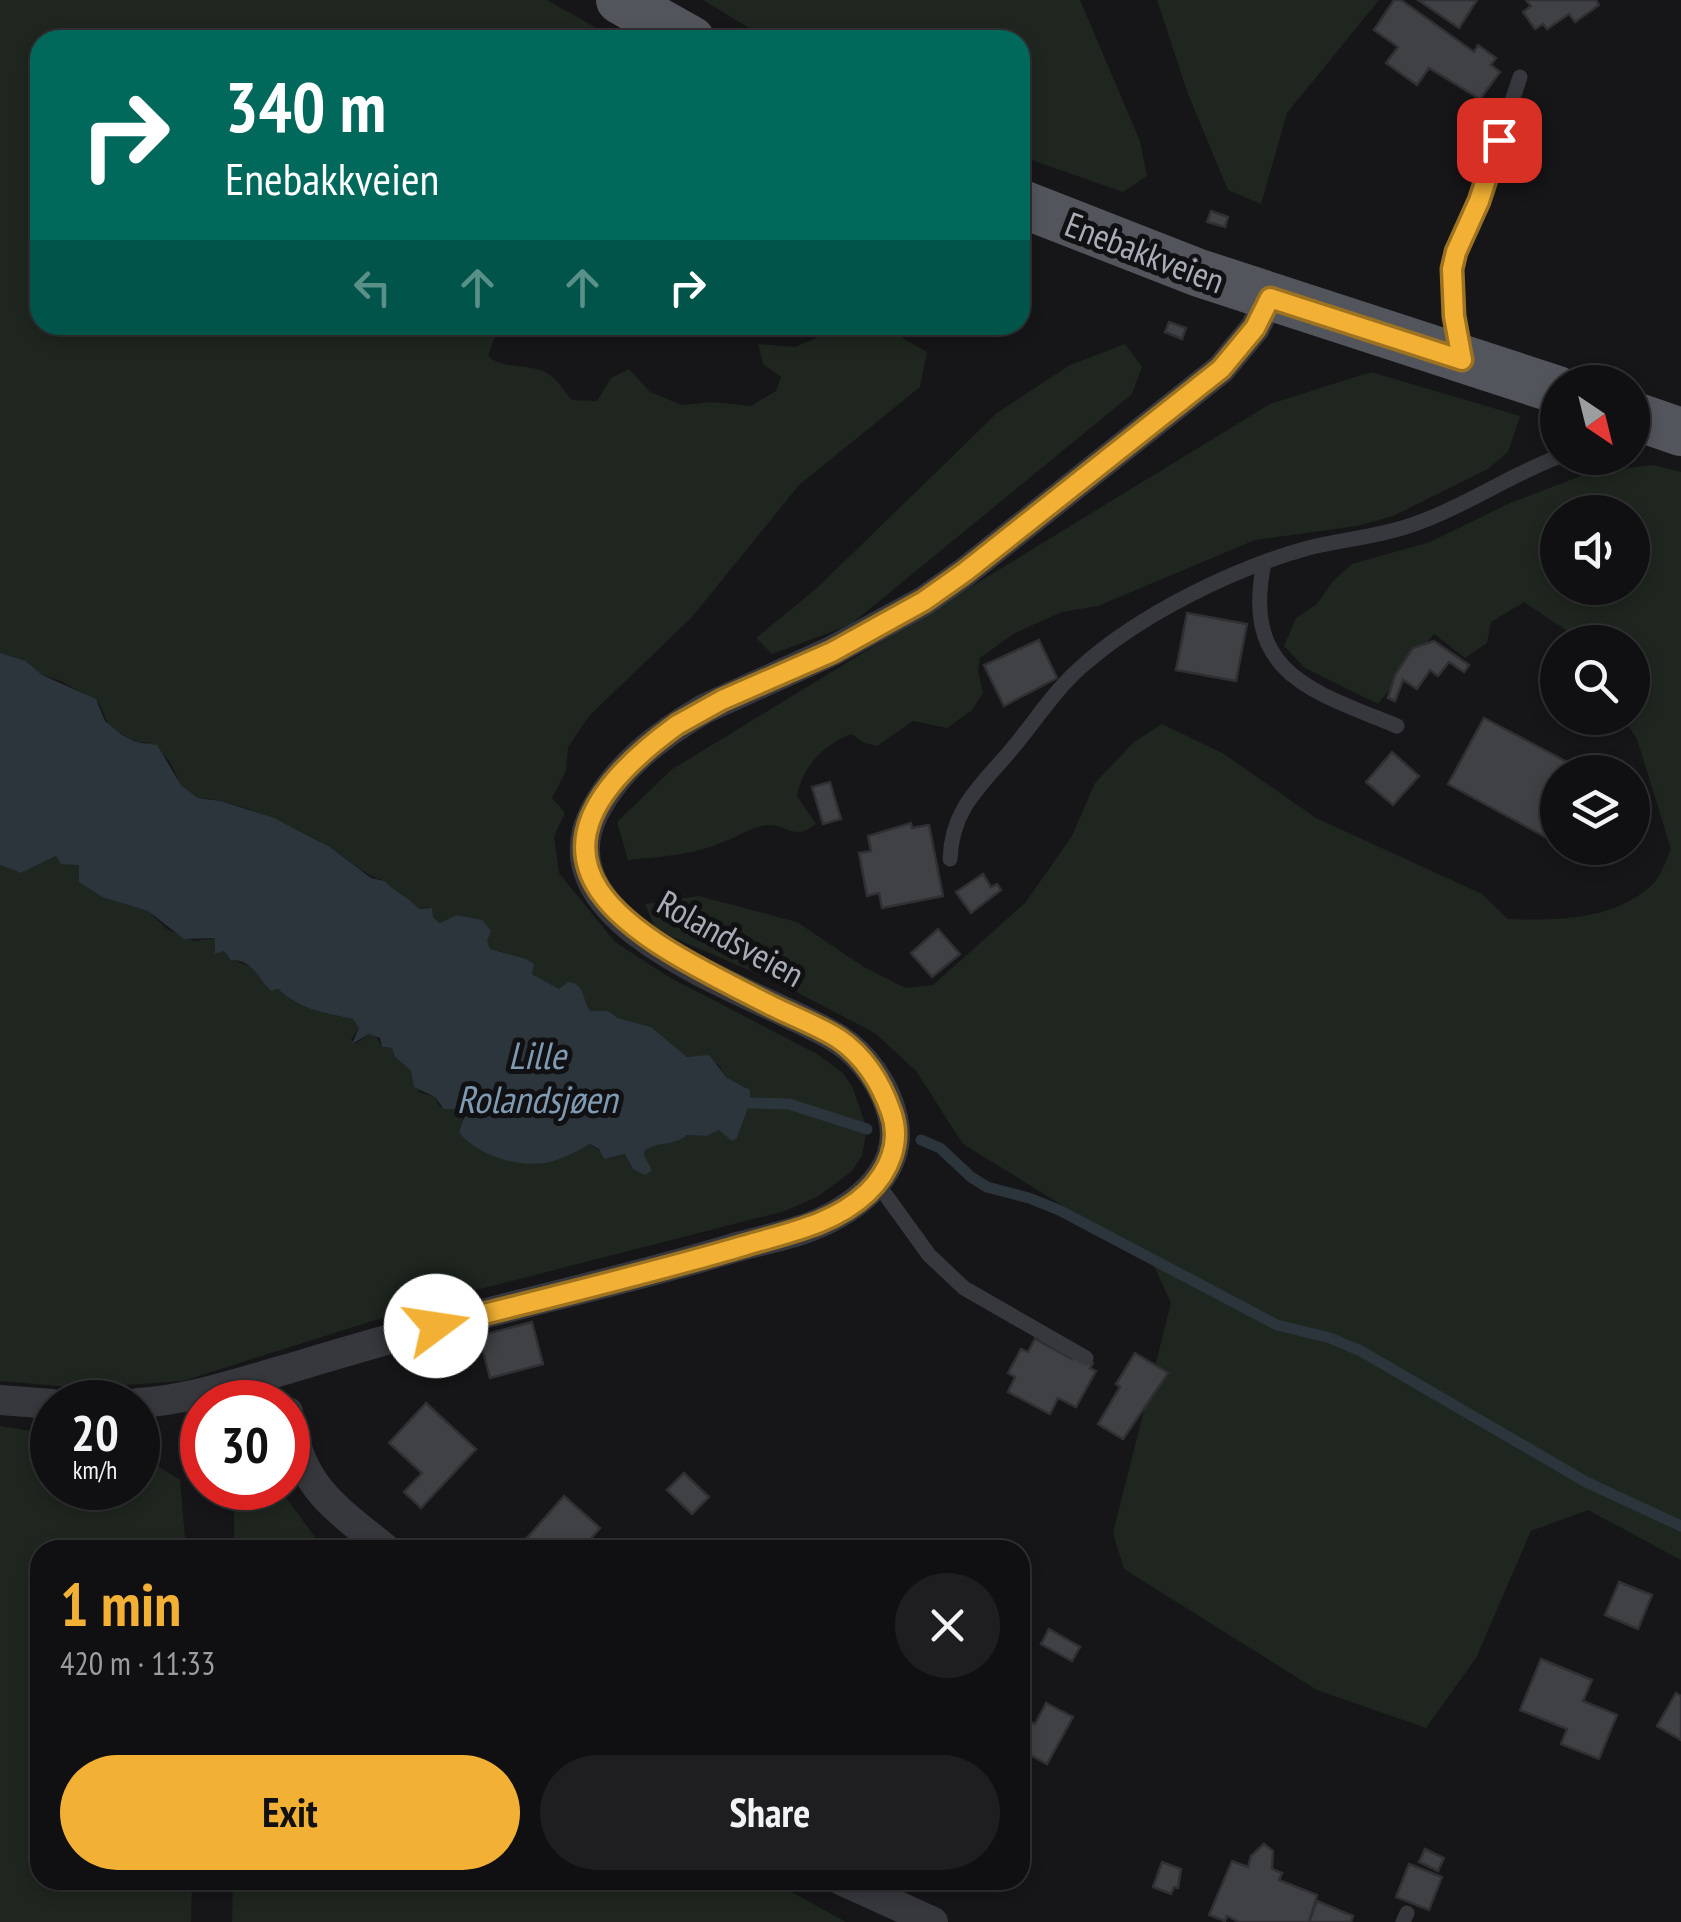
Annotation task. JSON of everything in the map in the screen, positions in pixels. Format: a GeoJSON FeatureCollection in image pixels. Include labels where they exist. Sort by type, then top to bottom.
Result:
{"type":"FeatureCollection","features":[{"type":"Feature","properties":{"kind":"main road"},"geometry":{"type":"LineString","coordinates":[[620,0],[673,30]]}},
{"type":"Feature","properties":{"kind":"main road","name":"Enebakkveien"},"geometry":{"type":"LineString","coordinates":[[1030,207],[1270,298],[1540,384]]}},
{"type":"Feature","properties":{"kind":"street","name":"Rolandsveien"},"geometry":{"type":"LineString","coordinates":[[877,1183],[890,1162],[895,1143],[894,1119],[878,1080],[864,1062],[840,1040],[678,959],[631,927],[614,911],[590,877],[584,857],[588,823],[610,783],[650,744],[677,725],[880,627],[965,572],[1221,369],[1255,328],[1270,298]]}},
{"type":"Feature","properties":{"kind":"street"},"geometry":{"type":"LineString","coordinates":[[160,1399],[215,1390],[817,1224],[859,1201],[877,1183]]}},
{"type":"Feature","properties":{"kind":"street"},"geometry":{"type":"LineString","coordinates":[[280,1371],[282,1380]]}},
{"type":"Feature","properties":{"kind":"street"},"geometry":{"type":"LineString","coordinates":[[0,1400],[30,1402]]}},
{"type":"Feature","properties":{"kind":"street"},"geometry":{"type":"LineString","coordinates":[[310,1479],[376,1540]]}},
{"type":"Feature","properties":{"kind":"street"},"geometry":{"type":"LineString","coordinates":[[863,1890],[933,1922]]}},
{"type":"Feature","properties":{"kind":"lane"},"geometry":{"type":"LineString","coordinates":[[1462,360],[1454,316],[1452,269],[1520,77]]}},
{"type":"Feature","properties":{"kind":"lane"},"geometry":{"type":"LineString","coordinates":[[950,859],[957,817],[972,794],[1077,670],[1117,638],[1158,613],[1264,563],[1308,548],[1418,523],[1540,465]]}},
{"type":"Feature","properties":{"kind":"lane"},"geometry":{"type":"LineString","coordinates":[[1264,563],[1258,614],[1276,661],[1324,696],[1398,726]]}},
{"type":"Feature","properties":{"kind":"lane"},"geometry":{"type":"LineString","coordinates":[[877,1183],[929,1255],[964,1288],[1086,1358]]}},
{"type":"Feature","properties":{"kind":"shaded area"},"geometry":{"type":"Polygon","coordinates":[[[0,0],[547,0],[600,30],[30,30],[30,335],[495,335],[488,356],[550,375],[572,400],[597,401],[611,378],[629,369],[650,392],[682,405],[712,402],[751,406],[776,391],[781,377],[763,364],[758,344],[795,347],[823,335],[897,335],[927,352],[920,387],[799,485],[692,617],[589,716],[568,747],[566,771],[552,798],[565,813],[554,836],[559,873],[615,942],[669,977],[817,1054],[842,1072],[852,1086],[867,1129],[862,1156],[851,1172],[817,1197],[785,1211],[445,1298],[186,1380],[0,1381],[0,865],[21,873],[56,856],[66,864],[79,864],[79,882],[102,897],[148,911],[167,929],[194,941],[215,938],[216,954],[224,951],[228,957],[253,968],[271,991],[278,989],[304,1006],[353,1019],[359,1028],[351,1040],[355,1044],[369,1034],[376,1036],[382,1047],[392,1048],[395,1057],[411,1071],[419,1092],[435,1097],[439,1106],[456,1108],[464,1122],[535,1164],[553,1161],[590,1144],[610,1158],[626,1154],[634,1169],[647,1148],[656,1144],[687,1135],[707,1136],[719,1130],[737,1138],[750,1103],[745,1086],[732,1082],[718,1064],[687,1057],[651,1027],[618,1018],[608,1011],[590,1011],[568,982],[559,989],[506,953],[490,949],[476,919],[457,915],[441,923],[433,917],[430,907],[419,909],[385,881],[303,833],[246,808],[198,798],[181,785],[169,760],[146,742],[136,742],[110,728],[99,703],[42,675],[26,661],[0,653],[0,0]]]}},
{"type":"Feature","properties":{"kind":"shaded area"},"geometry":{"type":"Polygon","coordinates":[[[703,0],[1080,0],[1140,141],[1147,176],[1123,192],[1030,159],[1030,30],[752,30],[703,0]]]}},
{"type":"Feature","properties":{"kind":"shaded area"},"geometry":{"type":"Polygon","coordinates":[[[1157,0],[1379,0],[1287,113],[1261,204],[1228,190],[1188,94],[1157,0]]]}},
{"type":"Feature","properties":{"kind":"shaded area"},"geometry":{"type":"Polygon","coordinates":[[[1125,344],[1142,367],[1132,394],[850,625],[772,654],[756,638],[817,588],[997,413],[1070,365],[1125,344]]]}},
{"type":"Feature","properties":{"kind":"shaded area"},"geometry":{"type":"Polygon","coordinates":[[[1371,372],[1520,416],[1508,452],[1488,469],[1393,516],[1357,526],[1255,540],[1098,606],[1062,612],[1015,633],[980,658],[978,671],[983,693],[972,710],[947,728],[913,721],[877,746],[851,734],[823,751],[809,766],[797,796],[816,824],[809,829],[794,832],[763,826],[695,851],[628,860],[617,822],[671,770],[1270,404],[1371,372]]]}},
{"type":"Feature","properties":{"kind":"shaded area"},"geometry":{"type":"Polygon","coordinates":[[[1653,465],[1681,472],[1681,1560],[1588,1510],[1531,1531],[1476,1658],[1426,1728],[1317,1690],[1124,1569],[1113,1533],[1171,1303],[1151,1260],[963,1144],[916,1071],[875,1033],[779,983],[656,930],[645,904],[699,896],[797,922],[864,967],[905,988],[933,985],[1025,903],[1072,836],[1095,783],[1134,742],[1162,724],[1224,754],[1316,818],[1482,894],[1508,919],[1585,916],[1621,905],[1653,884],[1671,849],[1650,781],[1650,755],[1642,755],[1634,735],[1650,735],[1650,625],[1558,625],[1524,602],[1491,622],[1487,643],[1465,658],[1434,634],[1378,704],[1305,668],[1284,646],[1296,618],[1317,604],[1333,581],[1352,564],[1430,542],[1510,503],[1584,475],[1650,475],[1653,465]]]}},
{"type":"Feature","properties":{"kind":"shaded area"},"geometry":{"type":"Polygon","coordinates":[[[0,1426],[30,1431],[30,1510],[160,1510],[160,1468],[180,1480],[185,1540],[30,1540],[30,1890],[192,1890],[191,1922],[0,1922],[0,1426]]]}},
{"type":"Feature","properties":{"kind":"shaded area"},"geometry":{"type":"Polygon","coordinates":[[[234,1510],[295,1510],[318,1540],[234,1540],[234,1510]]]}},
{"type":"Feature","properties":{"kind":"shaded area"},"geometry":{"type":"Polygon","coordinates":[[[233,1890],[788,1890],[846,1922],[232,1922],[233,1890]]]}},
{"type":"Feature","properties":{"kind":"water","name":"Lille Rolandsjøen"},"geometry":{"type":"Polygon","coordinates":[[[0,653],[26,661],[42,675],[96,699],[105,721],[136,742],[157,745],[181,785],[198,798],[274,818],[330,847],[371,878],[385,881],[419,909],[432,908],[433,917],[440,923],[457,915],[482,920],[491,931],[487,941],[490,949],[526,959],[534,964],[532,974],[559,989],[568,982],[577,985],[590,1011],[608,1011],[618,1018],[651,1027],[687,1057],[709,1055],[727,1078],[750,1090],[750,1103],[737,1138],[732,1141],[719,1130],[650,1147],[644,1155],[652,1170],[645,1175],[633,1169],[625,1154],[604,1159],[599,1149],[590,1144],[542,1163],[489,1155],[459,1132],[464,1118],[456,1109],[444,1109],[435,1097],[414,1087],[411,1071],[395,1057],[392,1048],[382,1047],[380,1038],[369,1034],[352,1044],[359,1028],[353,1019],[304,1006],[278,989],[271,991],[249,966],[231,960],[224,951],[215,954],[215,938],[184,939],[148,911],[102,897],[79,882],[79,865],[61,864],[56,856],[21,873],[0,865],[0,653]]]}},
{"type":"Feature","properties":{"kind":"building"},"geometry":{"type":"Polygon","coordinates":[[[1394,0],[1401,0],[1474,52],[1478,45],[1496,58],[1491,65],[1500,72],[1480,99],[1429,68],[1417,85],[1386,63],[1398,47],[1374,30],[1394,0]]]}},
{"type":"Feature","properties":{"kind":"building"},"geometry":{"type":"Polygon","coordinates":[[[1418,0],[1477,0],[1459,28],[1418,0]]]}},
{"type":"Feature","properties":{"kind":"building"},"geometry":{"type":"Polygon","coordinates":[[[1526,0],[1596,0],[1599,5],[1575,22],[1569,14],[1547,29],[1543,24],[1535,29],[1523,12],[1531,6],[1526,0]]]}},
{"type":"Feature","properties":{"kind":"building"},"geometry":{"type":"Polygon","coordinates":[[[1211,211],[1228,217],[1225,227],[1207,222],[1211,211]]]}},
{"type":"Feature","properties":{"kind":"building"},"geometry":{"type":"Polygon","coordinates":[[[1169,322],[1186,328],[1182,339],[1165,332],[1169,322]]]}},
{"type":"Feature","properties":{"kind":"building"},"geometry":{"type":"Polygon","coordinates":[[[1187,613],[1247,624],[1236,681],[1176,670],[1187,613]]]}},
{"type":"Feature","properties":{"kind":"building"},"geometry":{"type":"Polygon","coordinates":[[[1039,640],[1057,678],[1004,706],[984,665],[1039,640]]]}},
{"type":"Feature","properties":{"kind":"building"},"geometry":{"type":"Polygon","coordinates":[[[1434,641],[1469,665],[1464,672],[1449,662],[1438,676],[1430,670],[1417,689],[1403,680],[1395,701],[1388,698],[1395,675],[1413,648],[1434,641]]]}},
{"type":"Feature","properties":{"kind":"building"},"geometry":{"type":"Polygon","coordinates":[[[1484,718],[1554,755],[1540,755],[1540,834],[1448,784],[1484,718]]]}},
{"type":"Feature","properties":{"kind":"building"},"geometry":{"type":"Polygon","coordinates":[[[1392,752],[1419,776],[1393,805],[1366,782],[1392,752]]]}},
{"type":"Feature","properties":{"kind":"building"},"geometry":{"type":"Polygon","coordinates":[[[830,782],[841,819],[823,824],[812,787],[830,782]]]}},
{"type":"Feature","properties":{"kind":"building"},"geometry":{"type":"Polygon","coordinates":[[[911,823],[912,828],[929,825],[943,896],[882,908],[879,893],[867,896],[859,853],[871,851],[868,836],[911,823]]]}},
{"type":"Feature","properties":{"kind":"building"},"geometry":{"type":"Polygon","coordinates":[[[983,874],[991,887],[997,884],[1001,890],[971,913],[956,892],[983,874]]]}},
{"type":"Feature","properties":{"kind":"building"},"geometry":{"type":"Polygon","coordinates":[[[938,929],[960,954],[932,977],[911,953],[938,929]]]}},
{"type":"Feature","properties":{"kind":"building"},"geometry":{"type":"Polygon","coordinates":[[[532,1322],[543,1364],[490,1378],[479,1336],[532,1322]]]}},
{"type":"Feature","properties":{"kind":"building"},"geometry":{"type":"Polygon","coordinates":[[[1035,1339],[1072,1359],[1074,1353],[1093,1363],[1090,1368],[1096,1371],[1076,1407],[1058,1398],[1050,1414],[1008,1392],[1015,1377],[1008,1373],[1021,1349],[1028,1352],[1035,1339]]]}},
{"type":"Feature","properties":{"kind":"building"},"geometry":{"type":"Polygon","coordinates":[[[1135,1353],[1168,1373],[1123,1439],[1098,1424],[1135,1353]]]}},
{"type":"Feature","properties":{"kind":"building"},"geometry":{"type":"Polygon","coordinates":[[[426,1403],[476,1449],[421,1508],[404,1492],[422,1473],[389,1443],[426,1403]]]}},
{"type":"Feature","properties":{"kind":"building"},"geometry":{"type":"Polygon","coordinates":[[[684,1473],[709,1497],[692,1514],[667,1490],[684,1473]]]}},
{"type":"Feature","properties":{"kind":"building"},"geometry":{"type":"Polygon","coordinates":[[[564,1496],[600,1528],[590,1540],[526,1539],[564,1496]]]}},
{"type":"Feature","properties":{"kind":"building"},"geometry":{"type":"Polygon","coordinates":[[[1619,1582],[1652,1595],[1638,1629],[1605,1615],[1619,1582]]]}},
{"type":"Feature","properties":{"kind":"building"},"geometry":{"type":"Polygon","coordinates":[[[1049,1629],[1080,1647],[1072,1661],[1041,1644],[1049,1629]]]}},
{"type":"Feature","properties":{"kind":"building"},"geometry":{"type":"Polygon","coordinates":[[[1541,1659],[1592,1680],[1583,1701],[1617,1715],[1599,1759],[1561,1744],[1567,1729],[1520,1710],[1541,1659]]]}},
{"type":"Feature","properties":{"kind":"building"},"geometry":{"type":"Polygon","coordinates":[[[1676,1693],[1681,1696],[1681,1740],[1657,1726],[1676,1693]]]}},
{"type":"Feature","properties":{"kind":"building"},"geometry":{"type":"Polygon","coordinates":[[[1046,1703],[1073,1717],[1047,1764],[1030,1755],[1030,1722],[1035,1724],[1046,1703]]]}},
{"type":"Feature","properties":{"kind":"building"},"geometry":{"type":"Polygon","coordinates":[[[1264,1844],[1273,1851],[1272,1869],[1282,1873],[1279,1880],[1317,1895],[1309,1922],[1239,1922],[1227,1916],[1225,1921],[1209,1915],[1232,1861],[1248,1867],[1251,1856],[1264,1844]]]}},
{"type":"Feature","properties":{"kind":"building"},"geometry":{"type":"Polygon","coordinates":[[[1425,1849],[1444,1858],[1438,1871],[1419,1862],[1425,1849]]]}},
{"type":"Feature","properties":{"kind":"building"},"geometry":{"type":"Polygon","coordinates":[[[1162,1862],[1181,1869],[1178,1888],[1174,1887],[1171,1894],[1153,1887],[1162,1862]]]}},
{"type":"Feature","properties":{"kind":"building"},"geometry":{"type":"Polygon","coordinates":[[[1409,1864],[1442,1877],[1429,1910],[1396,1897],[1409,1864]]]}},
{"type":"Feature","properties":{"kind":"building"},"geometry":{"type":"Polygon","coordinates":[[[1317,1901],[1353,1916],[1351,1922],[1309,1922],[1317,1901]]]}},
{"type":"Feature","properties":{"kind":"waterway"},"geometry":{"type":"LineString","coordinates":[[750,1103],[789,1104],[867,1129]]}},
{"type":"Feature","properties":{"kind":"waterway"},"geometry":{"type":"LineString","coordinates":[[921,1140],[940,1148],[987,1187],[1059,1210],[1277,1325],[1330,1338],[1361,1351],[1586,1482],[1681,1526]]}},
{"type":"Feature","properties":{"kind":"route"},"geometry":{"type":"LineString","coordinates":[[436,1326],[817,1224],[859,1201],[877,1183],[890,1162],[895,1143],[894,1119],[878,1080],[864,1062],[840,1040],[651,942],[600,894],[584,857],[584,839],[588,823],[610,783],[650,744],[677,725],[880,627],[965,572],[1221,369],[1255,328],[1270,298],[1462,360],[1454,316],[1452,269],[1499,140]]}}]}
